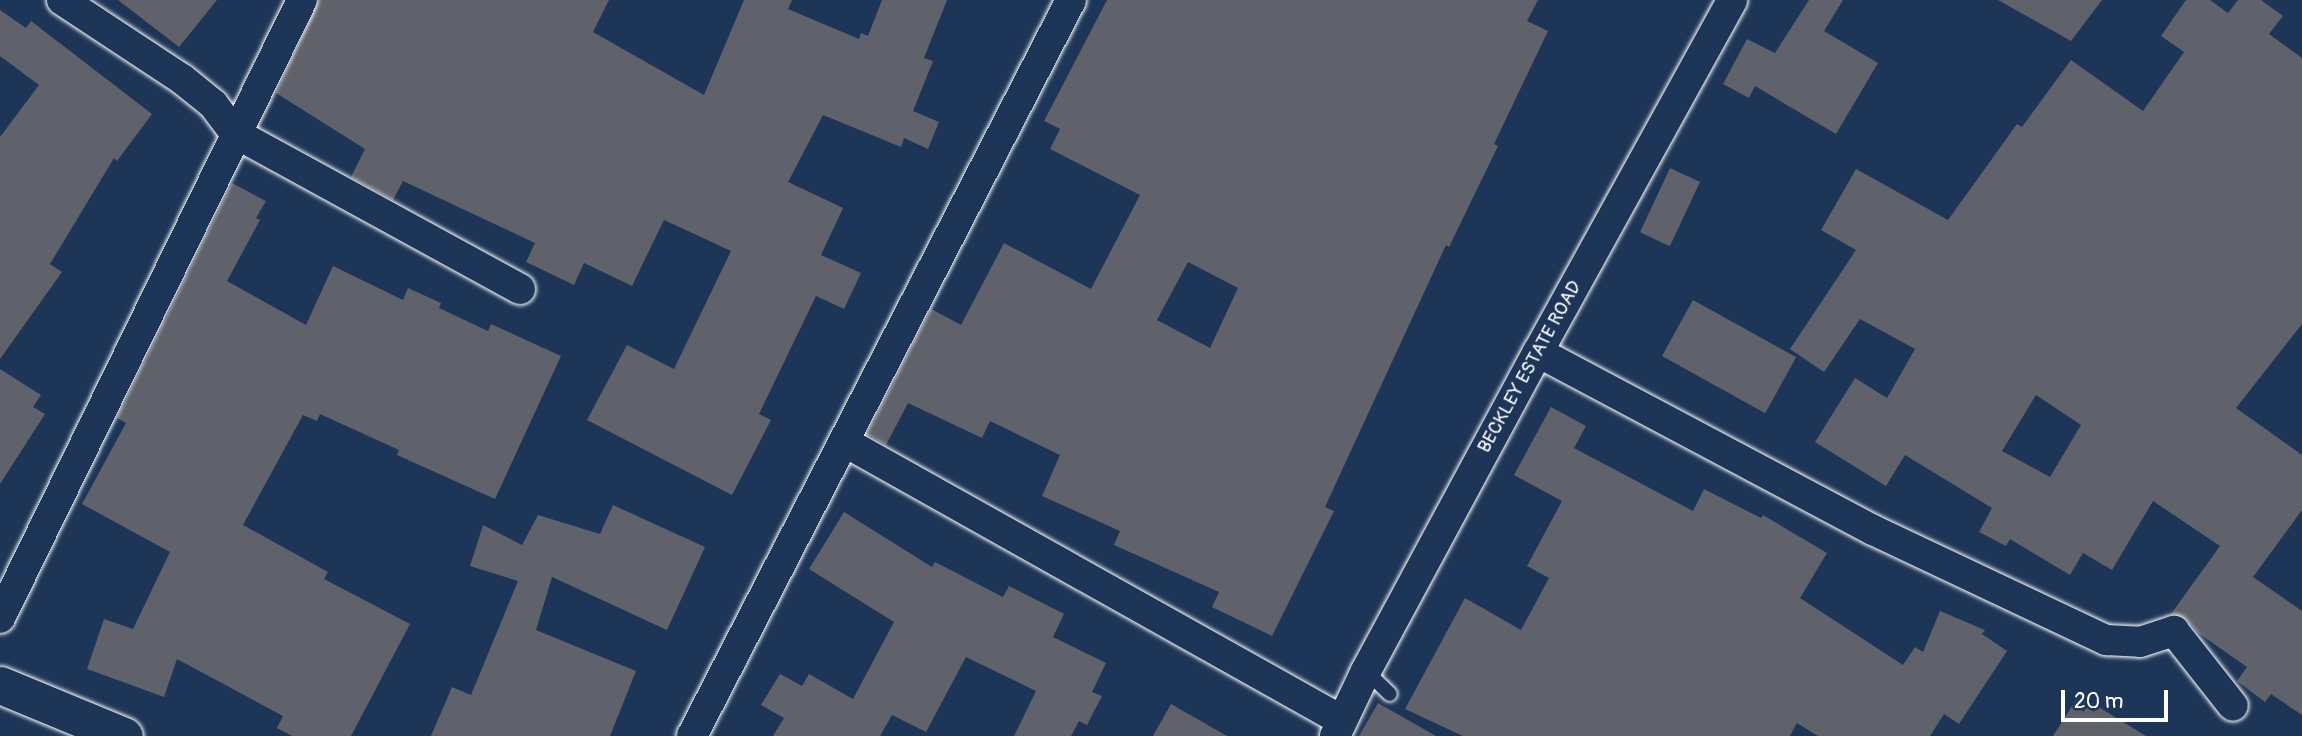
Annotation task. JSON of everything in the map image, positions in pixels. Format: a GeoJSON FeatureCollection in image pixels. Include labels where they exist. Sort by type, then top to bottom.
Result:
{"type":"FeatureCollection","features":[{"type":"Feature","properties":{"kind":"street"},"geometry":{"type":"LineString","coordinates":[[62,0],[182,79],[212,104],[235,133],[520,289]]}},
{"type":"Feature","properties":{"kind":"street"},"geometry":{"type":"LineString","coordinates":[[0,618],[302,0]]}},
{"type":"Feature","properties":{"kind":"street"},"geometry":{"type":"LineString","coordinates":[[692,736],[1070,0]]}},
{"type":"Feature","properties":{"kind":"street","name":"BECKLEY ESTATE ROAD"},"geometry":{"type":"LineString","coordinates":[[1338,728],[1538,352],[1732,0]]}},
{"type":"Feature","properties":{"kind":"street"},"geometry":{"type":"LineString","coordinates":[[1538,352],[1873,530],[2106,640],[2140,642],[2174,631],[2233,706]]}},
{"type":"Feature","properties":{"kind":"street"},"geometry":{"type":"LineString","coordinates":[[845,442],[1338,728]]}},
{"type":"Feature","properties":{"kind":"street"},"geometry":{"type":"LineString","coordinates":[[0,685],[70,726],[124,736]]}},
{"type":"Feature","properties":{"kind":"lane"},"geometry":{"type":"LineString","coordinates":[[1366,671],[1390,694]]}},
{"type":"Feature","properties":{"kind":"building"},"geometry":{"type":"Polygon","coordinates":[[[118,0],[217,0],[179,47],[118,0]]]}},
{"type":"Feature","properties":{"kind":"building"},"geometry":{"type":"Polygon","coordinates":[[[319,0],[609,0],[593,32],[704,95],[744,0],[792,0],[788,9],[859,39],[861,33],[868,36],[882,0],[947,0],[924,58],[933,61],[913,111],[939,122],[928,149],[904,138],[901,147],[823,115],[788,182],[843,208],[821,255],[861,273],[844,309],[816,296],[759,414],[771,420],[732,495],[587,420],[627,345],[674,369],[731,251],[664,220],[632,286],[584,263],[574,285],[526,262],[535,243],[403,181],[393,200],[351,177],[365,149],[276,93],[319,0]]]}},
{"type":"Feature","properties":{"kind":"building"},"geometry":{"type":"Polygon","coordinates":[[[1107,0],[1538,0],[1527,21],[1548,31],[1494,144],[1498,146],[1449,247],[1446,245],[1325,507],[1334,511],[1272,636],[1212,607],[1219,592],[1114,545],[1120,531],[1042,496],[1060,455],[990,421],[982,438],[908,403],[886,445],[867,434],[931,309],[961,325],[1004,243],[1091,289],[1140,195],[1050,149],[1060,129],[1044,121],[1107,0]],[[1188,262],[1157,320],[1210,348],[1238,288],[1188,262]]]}},
{"type":"Feature","properties":{"kind":"building"},"geometry":{"type":"Polygon","coordinates":[[[1809,0],[1843,0],[1824,31],[1878,63],[1836,134],[1755,86],[1749,98],[1723,84],[1747,39],[1775,53],[1809,0]]]}},
{"type":"Feature","properties":{"kind":"building"},"geometry":{"type":"Polygon","coordinates":[[[1998,0],[2102,0],[2071,41],[1998,0]]]}},
{"type":"Feature","properties":{"kind":"building"},"geometry":{"type":"Polygon","coordinates":[[[2186,0],[2210,0],[2228,13],[2238,0],[2261,0],[2283,16],[2269,34],[2302,58],[2302,324],[2236,408],[2302,455],[2302,510],[2253,577],[2302,611],[2302,715],[2271,694],[2265,702],[2237,681],[2247,667],[2197,632],[2187,620],[2171,614],[2220,546],[2153,501],[2112,570],[2083,553],[2070,575],[2010,539],[2006,546],[1979,532],[1992,508],[1905,455],[1886,486],[1815,442],[1855,378],[1887,398],[1915,349],[1860,319],[1824,372],[1790,349],[1856,250],[1821,230],[1856,169],[1948,220],[2017,124],[2022,127],[2071,60],[2143,111],[2184,52],[2161,36],[2186,0]],[[2036,395],[2002,451],[2050,477],[2081,425],[2036,395]]]}},
{"type":"Feature","properties":{"kind":"building"},"geometry":{"type":"Polygon","coordinates":[[[0,10],[26,28],[31,21],[152,114],[117,161],[114,158],[50,264],[62,272],[0,359],[0,137],[39,85],[0,56],[0,10]]]}},
{"type":"Feature","properties":{"kind":"building"},"geometry":{"type":"Polygon","coordinates":[[[1670,168],[1700,182],[1670,246],[1640,232],[1670,168]]]}},
{"type":"Feature","properties":{"kind":"building"},"geometry":{"type":"Polygon","coordinates":[[[232,183],[266,201],[256,218],[260,220],[227,281],[306,325],[333,266],[403,300],[408,288],[441,303],[439,308],[488,331],[491,324],[561,356],[495,499],[397,455],[399,450],[320,414],[317,421],[303,415],[243,525],[328,572],[324,579],[410,624],[351,736],[292,736],[277,728],[283,716],[177,659],[164,697],[87,669],[104,619],[133,629],[170,552],[82,504],[126,423],[117,418],[232,183]]]}},
{"type":"Feature","properties":{"kind":"building"},"geometry":{"type":"Polygon","coordinates":[[[1693,300],[1796,357],[1765,413],[1662,356],[1693,300]]]}},
{"type":"Feature","properties":{"kind":"building"},"geometry":{"type":"Polygon","coordinates":[[[0,369],[41,395],[33,407],[45,414],[0,484],[0,369]]]}},
{"type":"Feature","properties":{"kind":"building"},"geometry":{"type":"Polygon","coordinates":[[[1551,407],[1586,426],[1574,448],[1693,511],[1704,489],[1761,518],[1763,515],[1827,553],[1800,598],[1903,665],[1915,647],[1923,652],[1940,611],[1985,630],[1982,634],[2007,651],[1959,724],[1944,714],[1930,736],[1818,736],[1797,723],[1790,736],[1463,736],[1405,709],[1465,598],[1521,630],[1549,578],[1527,566],[1562,501],[1514,475],[1551,407]]]}},
{"type":"Feature","properties":{"kind":"building"},"geometry":{"type":"Polygon","coordinates":[[[613,505],[705,547],[667,630],[552,577],[536,630],[636,671],[610,736],[431,736],[452,687],[471,695],[518,581],[470,566],[483,525],[522,545],[538,515],[600,534],[613,505]]]}},
{"type":"Feature","properties":{"kind":"building"},"geometry":{"type":"Polygon","coordinates":[[[844,512],[932,567],[935,562],[1003,597],[1009,586],[1064,614],[1053,637],[1106,663],[1092,692],[1102,696],[1087,725],[1079,721],[1071,736],[1014,736],[1036,691],[966,657],[926,732],[892,715],[880,736],[773,736],[784,718],[761,705],[780,674],[802,686],[809,674],[853,699],[894,622],[809,569],[844,512]]]}},
{"type":"Feature","properties":{"kind":"building"},"geometry":{"type":"Polygon","coordinates":[[[2079,695],[2146,736],[2053,736],[2079,695]]]}},
{"type":"Feature","properties":{"kind":"building"},"geometry":{"type":"Polygon","coordinates":[[[1378,703],[1436,736],[1359,736],[1378,703]]]}},
{"type":"Feature","properties":{"kind":"building"},"geometry":{"type":"Polygon","coordinates":[[[1171,704],[1227,736],[1153,736],[1171,704]]]}}]}
